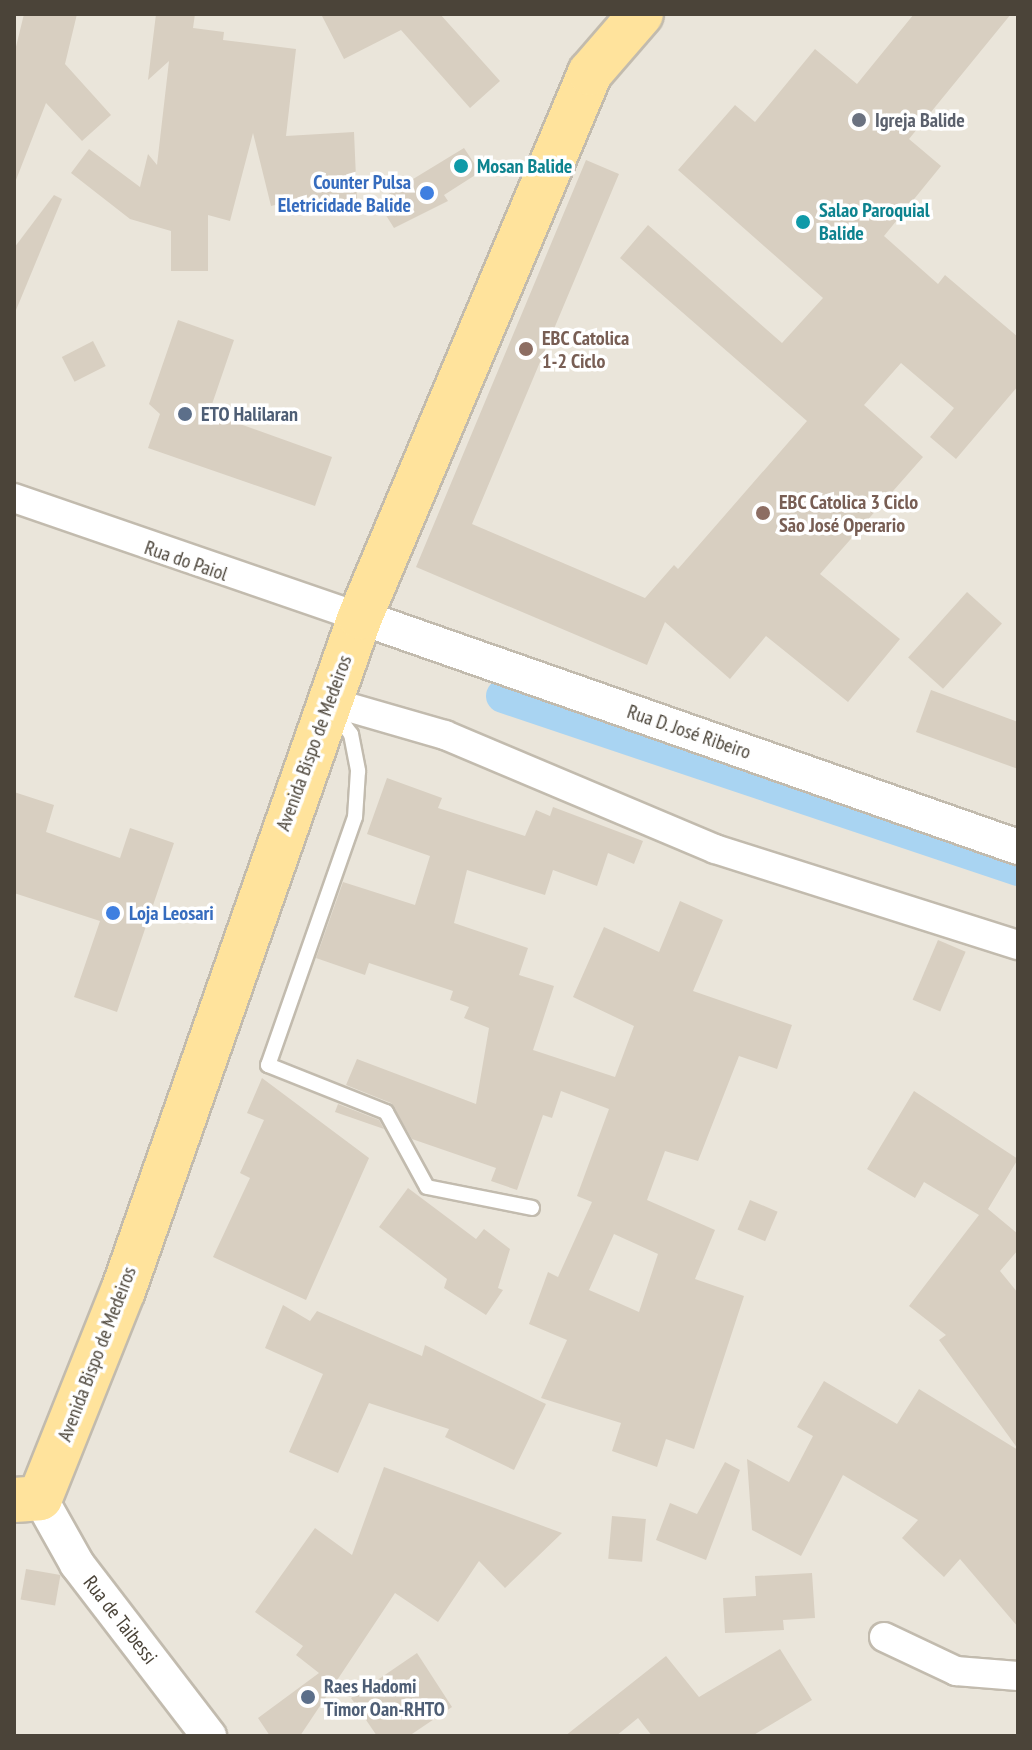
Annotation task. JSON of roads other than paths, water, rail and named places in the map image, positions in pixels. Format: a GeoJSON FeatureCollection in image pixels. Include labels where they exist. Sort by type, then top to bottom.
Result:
{"type":"FeatureCollection","features":[{"type":"Feature","properties":{"kind":"main road","name":"Avenida Bispo de Medeiros"},"geometry":{"type":"LineString","coordinates":[[27,1499],[123,1291],[327,701],[360,617],[590,73],[641,14]]}},
{"type":"Feature","properties":{"kind":"street","name":"Rua do Paiol"},"geometry":{"type":"LineString","coordinates":[[14,498],[360,617]]}},
{"type":"Feature","properties":{"kind":"street","name":"Rua D. José Ribeiro"},"geometry":{"type":"LineString","coordinates":[[360,617],[1018,847]]}},
{"type":"Feature","properties":{"kind":"street"},"geometry":{"type":"LineString","coordinates":[[327,701],[445,735],[715,849],[1018,945]]}},
{"type":"Feature","properties":{"kind":"street","name":"Rua de Taibessi"},"geometry":{"type":"LineString","coordinates":[[27,1499],[209,1736]]}},
{"type":"Feature","properties":{"kind":"street"},"geometry":{"type":"LineString","coordinates":[[884,1637],[956,1671],[1018,1676]]}},
{"type":"Feature","properties":{"kind":"lane"},"geometry":{"type":"LineString","coordinates":[[327,701],[351,734],[358,771],[355,817],[268,1065],[386,1112],[427,1187],[532,1208]]}},
{"type":"Feature","properties":{"kind":"waterway"},"geometry":{"type":"LineString","coordinates":[[503,696],[1018,869]]}},
{"type":"Feature","properties":{"kind":"place","name":"Igreja Balide"},"geometry":{"type":"Point","coordinates":[859,120]}},
{"type":"Feature","properties":{"kind":"place","name":"Mosan Balide"},"geometry":{"type":"Point","coordinates":[461,166]}},
{"type":"Feature","properties":{"kind":"place","name":"Counter Pulsa Eletricidade Balide"},"geometry":{"type":"Point","coordinates":[427,193]}},
{"type":"Feature","properties":{"kind":"place","name":"Salao Paroquial Balide"},"geometry":{"type":"Point","coordinates":[803,222]}},
{"type":"Feature","properties":{"kind":"place","name":"EBC Catolica 1-2 Ciclo"},"geometry":{"type":"Point","coordinates":[526,349]}},
{"type":"Feature","properties":{"kind":"place","name":"ETO Halilaran"},"geometry":{"type":"Point","coordinates":[185,414]}},
{"type":"Feature","properties":{"kind":"place","name":"EBC Catolica 3 Ciclo São José Operario"},"geometry":{"type":"Point","coordinates":[763,513]}},
{"type":"Feature","properties":{"kind":"place","name":"Loja Leosari"},"geometry":{"type":"Point","coordinates":[113,913]}},
{"type":"Feature","properties":{"kind":"place","name":"Raes Hadomi Timor Oan-RHTO"},"geometry":{"type":"Point","coordinates":[308,1697]}}]}
